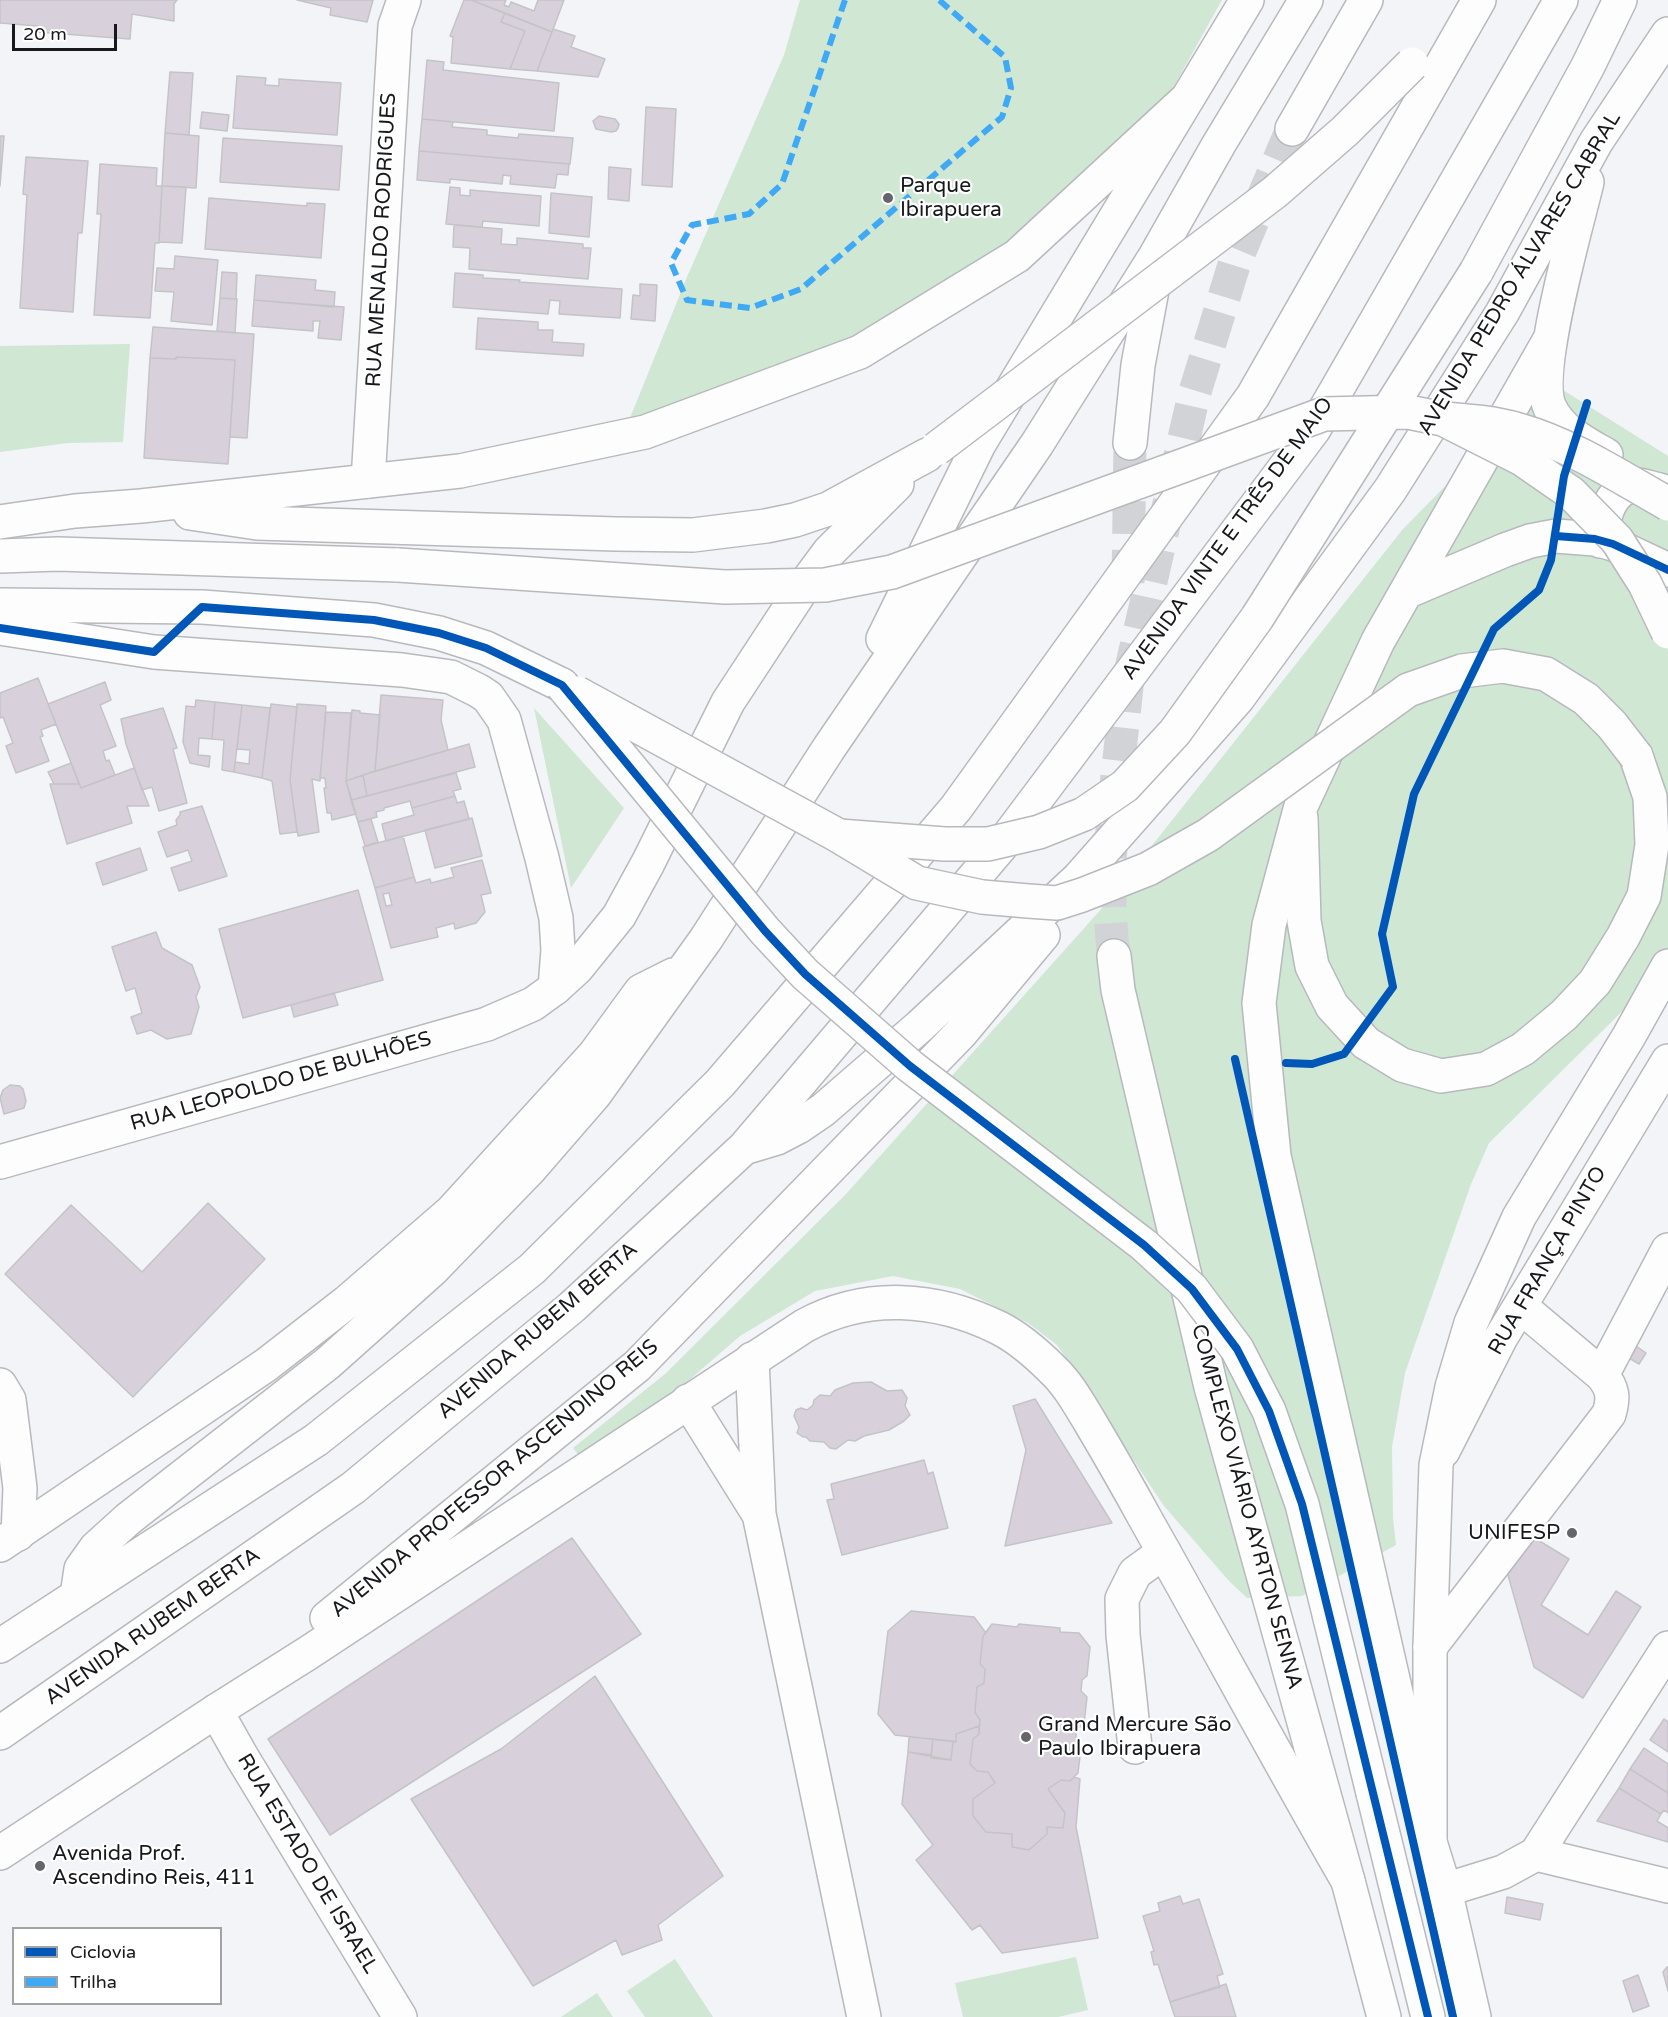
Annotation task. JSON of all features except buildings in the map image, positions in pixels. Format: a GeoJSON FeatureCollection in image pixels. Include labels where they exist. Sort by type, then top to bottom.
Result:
{"type":"FeatureCollection","features":[{"type":"Feature","properties":{"kind":"main road","name":"RUA MENALDO RODRIGUES"},"geometry":{"type":"LineString","coordinates":[[368,482],[395,26],[404,0]]}},
{"type":"Feature","properties":{"kind":"main road"},"geometry":{"type":"LineString","coordinates":[[829,748],[979,444],[1247,0]]}},
{"type":"Feature","properties":{"kind":"main road"},"geometry":{"type":"LineString","coordinates":[[77,1596],[81,1569],[96,1548],[128,1519],[328,1363],[432,1270],[530,1170],[595,1094],[685,969],[829,748],[1036,444],[1156,255],[1219,144],[1306,0]]}},
{"type":"Feature","properties":{"kind":"main road"},"geometry":{"type":"LineString","coordinates":[[1292,129],[1366,0]]}},
{"type":"Feature","properties":{"kind":"main road"},"geometry":{"type":"LineString","coordinates":[[141,506],[257,523],[693,535],[766,526],[795,520],[828,509],[931,452],[1275,192],[1345,131],[1479,0]]}},
{"type":"Feature","properties":{"kind":"main road"},"geometry":{"type":"LineString","coordinates":[[0,1646],[316,1440],[532,1269],[720,1083],[956,808],[1254,396],[1479,0]]}},
{"type":"Feature","properties":{"kind":"main road","name":"AVENIDA VINTE E TRÊS DE MAIO"},"geometry":{"type":"LineString","coordinates":[[1001,846],[1314,429],[1561,0]]}},
{"type":"Feature","properties":{"kind":"main road"},"geometry":{"type":"LineString","coordinates":[[839,836],[988,844],[1038,832],[1084,814],[1125,786],[1175,732],[1257,618],[1476,272],[1588,66],[1620,0]]}},
{"type":"Feature","properties":{"kind":"main road","name":"AVENIDA PEDRO ÁLVARES CABRAL"},"geometry":{"type":"LineString","coordinates":[[1079,878],[1238,698],[1390,490],[1502,313],[1596,142],[1668,33]]}},
{"type":"Feature","properties":{"kind":"main road"},"geometry":{"type":"LineString","coordinates":[[0,522],[75,511],[141,506],[460,471],[645,432],[860,352],[1017,256],[1188,98]]}},
{"type":"Feature","properties":{"kind":"main road"},"geometry":{"type":"LineString","coordinates":[[1596,142],[1549,341],[1546,386],[1549,407],[1560,424],[1576,438],[1668,491]]}},
{"type":"Feature","properties":{"kind":"main road"},"geometry":{"type":"LineString","coordinates":[[1130,442],[1138,365],[1154,285],[1156,255]]}},
{"type":"Feature","properties":{"kind":"main road"},"geometry":{"type":"LineString","coordinates":[[1474,2017],[1445,1890],[1430,1842],[1274,1156],[1259,1003],[1269,925],[1301,806],[1378,641],[1549,341]]}},
{"type":"Feature","properties":{"kind":"main road"},"geometry":{"type":"LineString","coordinates":[[0,556],[58,554],[398,565],[714,586],[825,585],[891,572],[1324,414],[1408,412],[1520,430],[1561,446],[1668,504]]}},
{"type":"Feature","properties":{"kind":"main road"},"geometry":{"type":"LineString","coordinates":[[1443,419],[1522,459],[1571,493],[1617,540],[1645,584],[1668,632]]}},
{"type":"Feature","properties":{"kind":"main road","name":"RUA LEOPOLDO DE BULHÕES"},"geometry":{"type":"LineString","coordinates":[[0,1162],[487,1024],[533,1004],[555,988],[577,969],[619,916],[728,702],[806,583],[829,552],[931,452]]}},
{"type":"Feature","properties":{"kind":"main road"},"geometry":{"type":"LineString","coordinates":[[1600,541],[1610,501],[1623,490],[1637,485],[1668,491]]}},
{"type":"Feature","properties":{"kind":"main road"},"geometry":{"type":"LineString","coordinates":[[1406,592],[1530,541],[1556,536],[1595,539],[1613,544],[1668,570]]}},
{"type":"Feature","properties":{"kind":"main road"},"geometry":{"type":"LineString","coordinates":[[0,605],[202,607],[374,620],[439,633],[486,648],[562,685],[839,836],[918,883],[982,897],[1057,903],[1148,869],[1209,835],[1408,690],[1462,671],[1503,666],[1546,675],[1586,699],[1612,725],[1636,756],[1650,797],[1652,845],[1644,896],[1618,946],[1595,982],[1564,1015],[1523,1049],[1486,1069],[1441,1076],[1402,1065],[1366,1043],[1332,1006],[1312,966],[1304,921],[1301,806]]}},
{"type":"Feature","properties":{"kind":"main road"},"geometry":{"type":"LineString","coordinates":[[0,628],[154,652],[402,670],[451,677],[479,691],[488,697],[504,720],[542,858],[556,918],[558,950],[555,988]]}},
{"type":"Feature","properties":{"kind":"main road"},"geometry":{"type":"LineString","coordinates":[[562,685],[765,931],[805,974],[910,1066],[1144,1245],[1192,1289],[1238,1349],[1269,1411],[1302,1504],[1428,2017]]}},
{"type":"Feature","properties":{"kind":"main road","name":"AVENIDA RUBEM BERTA"},"geometry":{"type":"LineString","coordinates":[[0,1733],[353,1488],[572,1307],[745,1147],[1001,846]]}},
{"type":"Feature","properties":{"kind":"main road"},"geometry":{"type":"LineString","coordinates":[[745,1147],[777,1138],[823,1110],[920,1026],[1079,878]]}},
{"type":"Feature","properties":{"kind":"main road","name":"AVENIDA PROFESSOR ASCENDINO REIS"},"geometry":{"type":"LineString","coordinates":[[308,1653],[323,1621],[637,1366],[962,1034],[1068,905],[1079,878]]}},
{"type":"Feature","properties":{"kind":"main road","name":"COMPLEXO VIÁRIO AYRTON SENNA"},"geometry":{"type":"LineString","coordinates":[[1114,956],[1118,990],[1211,1387],[1348,1881]]}},
{"type":"Feature","properties":{"kind":"main road"},"geometry":{"type":"LineString","coordinates":[[1430,1842],[1430,1647],[1436,1466],[1452,1387],[1471,1323],[1519,1217],[1629,1036],[1668,966]]}},
{"type":"Feature","properties":{"kind":"main road"},"geometry":{"type":"LineString","coordinates":[[9,1539],[266,1365],[347,1302],[451,1212],[595,1054],[641,991],[685,969]]}},
{"type":"Feature","properties":{"kind":"main road","name":"RUA FRANÇA PINTO"},"geometry":{"type":"LineString","coordinates":[[1436,1466],[1500,1339],[1666,1069]]}},
{"type":"Feature","properties":{"kind":"main road"},"geometry":{"type":"LineString","coordinates":[[1602,1375],[1664,1265]]}},
{"type":"Feature","properties":{"kind":"main road"},"geometry":{"type":"LineString","coordinates":[[0,1853],[308,1653],[687,1401],[822,1316],[882,1302],[925,1305],[961,1312],[1001,1329],[1055,1372],[1074,1396],[1348,1881],[1384,2017]]}},
{"type":"Feature","properties":{"kind":"main road"},"geometry":{"type":"LineString","coordinates":[[1430,1647],[1610,1414],[1613,1400],[1611,1387],[1602,1375],[1520,1306]]}},
{"type":"Feature","properties":{"kind":"main road"},"geometry":{"type":"LineString","coordinates":[[752,1359],[759,1514],[864,2017]]}},
{"type":"Feature","properties":{"kind":"main road"},"geometry":{"type":"LineString","coordinates":[[0,1386],[9,1400],[20,1488],[9,1539]]}},
{"type":"Feature","properties":{"kind":"main road"},"geometry":{"type":"LineString","coordinates":[[687,1401],[759,1514]]}},
{"type":"Feature","properties":{"kind":"main road"},"geometry":{"type":"LineString","coordinates":[[1134,1747],[1123,1635],[1122,1599],[1135,1574],[1164,1552]]}},
{"type":"Feature","properties":{"kind":"main road"},"geometry":{"type":"LineString","coordinates":[[1445,1890],[1503,1872],[1536,1854],[1668,1648]]}},
{"type":"Feature","properties":{"kind":"main road","name":"RUA ESTADO DE ISRAEL"},"geometry":{"type":"LineString","coordinates":[[216,1711],[400,2017]]}},
{"type":"Feature","properties":{"kind":"main road"},"geometry":{"type":"LineString","coordinates":[[1536,1854],[1668,1886]]}},
{"type":"Feature","properties":{"kind":"green space","name":"Parque Ibirapuera"},"geometry":{"type":"Polygon","coordinates":[[[800,0],[1222,0],[1173,88],[1004,245],[842,346],[727,391],[630,418],[687,277],[784,55],[800,0]]]}},
{"type":"Feature","properties":{"kind":"green space"},"geometry":{"type":"Polygon","coordinates":[[[130,344],[123,442],[68,443],[0,452],[0,346],[130,344]]]}},
{"type":"Feature","properties":{"kind":"green space"},"geometry":{"type":"Polygon","coordinates":[[[1563,390],[1668,456],[1668,966],[1489,1143],[1471,1184],[1405,1373],[1392,1447],[1393,1518],[1396,1545],[1302,1596],[1247,1598],[1229,1581],[1164,1506],[1057,1345],[1028,1323],[960,1289],[893,1276],[815,1291],[740,1336],[680,1388],[583,1461],[573,1448],[665,1374],[846,1194],[1104,906],[1403,529],[1535,395],[1563,390]]]}},
{"type":"Feature","properties":{"kind":"green space"},"geometry":{"type":"Polygon","coordinates":[[[534,708],[624,808],[571,888],[534,708]]]}},
{"type":"Feature","properties":{"kind":"green space"},"geometry":{"type":"Polygon","coordinates":[[[1076,1957],[1088,2010],[1058,2017],[963,2017],[955,1983],[1076,1957]]]}},
{"type":"Feature","properties":{"kind":"green space"},"geometry":{"type":"Polygon","coordinates":[[[675,1959],[713,2017],[645,2017],[627,1991],[675,1959]]]}},
{"type":"Feature","properties":{"kind":"green space"},"geometry":{"type":"Polygon","coordinates":[[[597,1993],[613,2017],[561,2017],[597,1993]]]}},
{"type":"Feature","properties":{"kind":"tunnel"},"geometry":{"type":"LineString","coordinates":[[1129,677],[1194,395],[1234,265],[1292,129]]}},
{"type":"Feature","properties":{"kind":"tunnel"},"geometry":{"type":"LineString","coordinates":[[1128,583],[1130,443]]}},
{"type":"Feature","properties":{"kind":"tunnel"},"geometry":{"type":"LineString","coordinates":[[1114,956],[1110,855],[1127,687],[1127,665]]}},
{"type":"Feature","properties":{"kind":"marked path"},"geometry":{"type":"LineString","coordinates":[[845,0],[782,184],[749,214],[692,225],[671,263],[687,300],[750,308],[801,289],[1002,117],[1011,88],[1005,57],[939,0]]}},
{"type":"Feature","properties":{"kind":"cycle path"},"geometry":{"type":"LineString","coordinates":[[1286,1063],[1312,1064],[1344,1054],[1393,987],[1382,934],[1414,794],[1494,629],[1539,590],[1551,560],[1564,476],[1587,403]]}},
{"type":"Feature","properties":{"kind":"cycle path"},"geometry":{"type":"LineString","coordinates":[[1556,536],[1595,539],[1613,544],[1668,570]]}},
{"type":"Feature","properties":{"kind":"cycle path"},"geometry":{"type":"LineString","coordinates":[[0,628],[154,652],[202,607],[374,620],[439,633],[486,648],[562,685],[765,931],[805,974],[910,1066],[1144,1245],[1192,1289],[1237,1349],[1269,1411],[1302,1504],[1428,2017]]}},
{"type":"Feature","properties":{"kind":"cycle path"},"geometry":{"type":"LineString","coordinates":[[1235,1059],[1453,2017]]}},
{"type":"Feature","properties":{"kind":"place","name":"Parque Ibirapuera"},"geometry":{"type":"Point","coordinates":[888,198]}},
{"type":"Feature","properties":{"kind":"place","name":"UNIFESP"},"geometry":{"type":"Point","coordinates":[1572,1533]}},
{"type":"Feature","properties":{"kind":"place","name":"Grand Mercure São Paulo Ibirapuera"},"geometry":{"type":"Point","coordinates":[1026,1737]}},
{"type":"Feature","properties":{"kind":"place","name":"Avenida Prof. Ascendino Reis, 411"},"geometry":{"type":"Point","coordinates":[40,1866]}}]}
